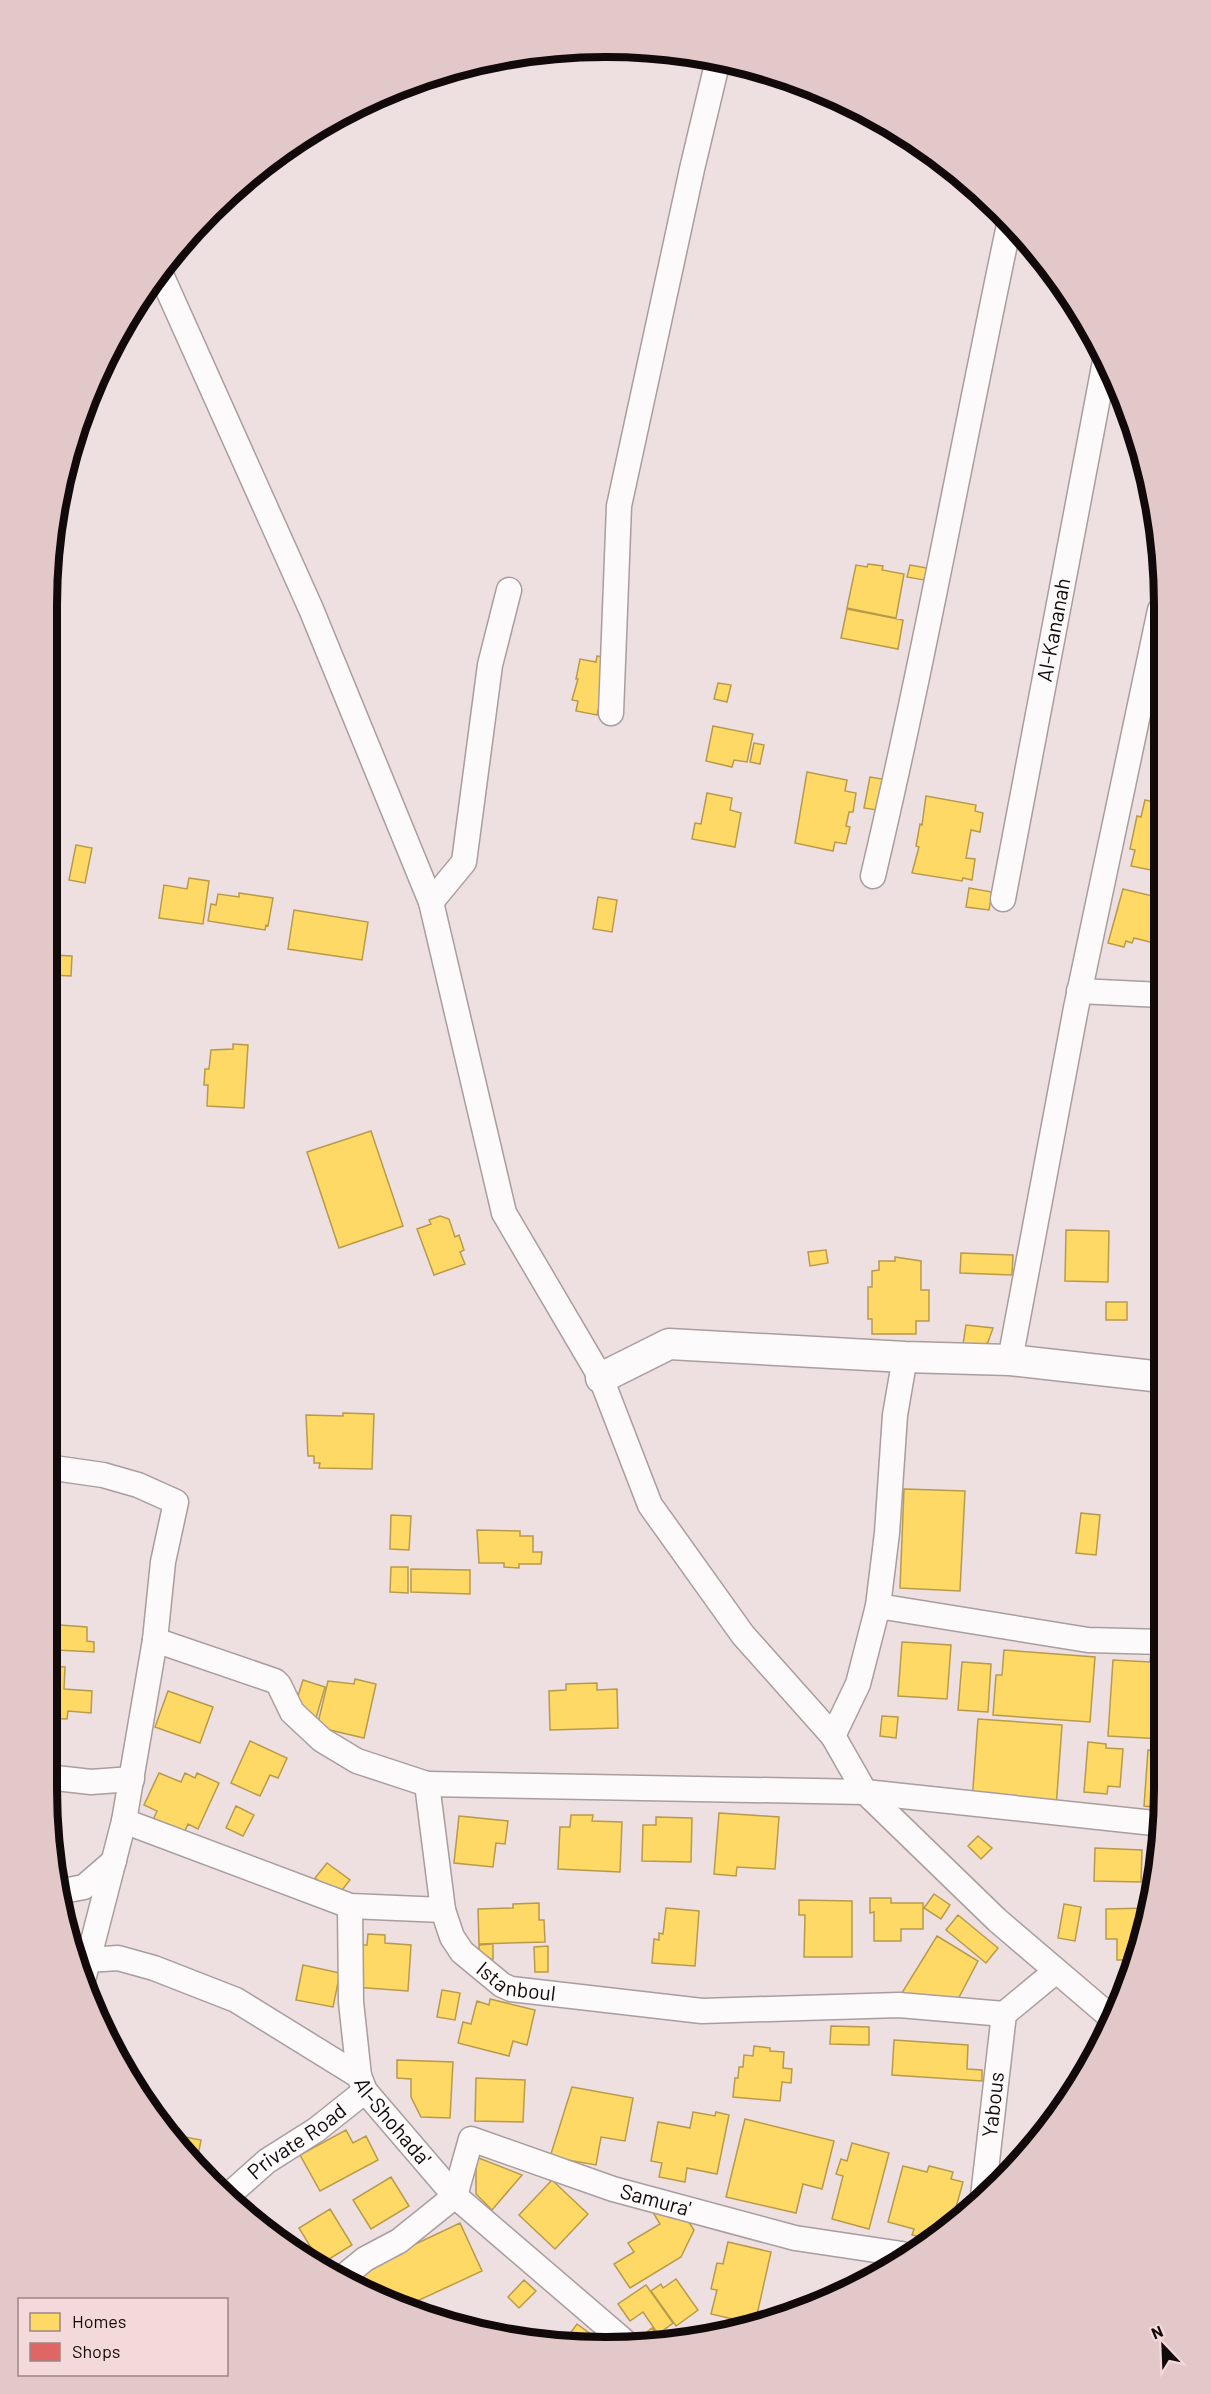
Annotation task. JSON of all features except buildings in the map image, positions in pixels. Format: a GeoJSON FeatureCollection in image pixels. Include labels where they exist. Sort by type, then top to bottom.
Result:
{"type":"FeatureCollection","features":[{"type":"Feature","properties":{"kind":"street"},"geometry":{"type":"LineString","coordinates":[[611,713],[619,506],[716,69]]}},
{"type":"Feature","properties":{"kind":"street"},"geometry":{"type":"LineString","coordinates":[[873,876],[899,767],[962,444],[1007,233]]}},
{"type":"Feature","properties":{"kind":"street"},"geometry":{"type":"LineString","coordinates":[[164,281],[311,609],[431,902],[504,1213],[601,1378],[650,1505],[743,1635],[833,1736],[865,1792],[997,1920],[1105,2013]]}},
{"type":"Feature","properties":{"kind":"street","name":"Al-Kananah"},"geometry":{"type":"LineString","coordinates":[[1004,899],[1102,373]]}},
{"type":"Feature","properties":{"kind":"street"},"geometry":{"type":"LineString","coordinates":[[431,902],[464,862],[490,665],[508,590]]}},
{"type":"Feature","properties":{"kind":"street"},"geometry":{"type":"LineString","coordinates":[[1010,1360],[1079,991],[1154,638]]}},
{"type":"Feature","properties":{"kind":"street"},"geometry":{"type":"LineString","coordinates":[[1079,991],[1154,995]]}},
{"type":"Feature","properties":{"kind":"street"},"geometry":{"type":"LineString","coordinates":[[601,1378],[669,1344],[905,1357],[1010,1360],[1154,1376]]}},
{"type":"Feature","properties":{"kind":"street"},"geometry":{"type":"LineString","coordinates":[[833,1736],[858,1684],[878,1606],[887,1533],[895,1414],[905,1357]]}},
{"type":"Feature","properties":{"kind":"street"},"geometry":{"type":"LineString","coordinates":[[57,1468],[103,1475],[138,1485],[176,1502],[163,1562],[155,1640],[124,1821],[86,1966]]}},
{"type":"Feature","properties":{"kind":"street"},"geometry":{"type":"LineString","coordinates":[[878,1606],[1088,1640],[1154,1642]]}},
{"type":"Feature","properties":{"kind":"street"},"geometry":{"type":"LineString","coordinates":[[155,1640],[274,1681],[279,1686],[292,1712],[322,1740],[357,1761],[427,1784],[865,1792],[1153,1823]]}},
{"type":"Feature","properties":{"kind":"street"},"geometry":{"type":"LineString","coordinates":[[57,1779],[92,1782],[132,1779]]}},
{"type":"Feature","properties":{"kind":"street","name":"Istanboul"},"geometry":{"type":"LineString","coordinates":[[427,1784],[443,1910],[452,1937],[462,1952],[502,1985],[519,1991],[702,2011],[899,2005],[1004,2014]]}},
{"type":"Feature","properties":{"kind":"street"},"geometry":{"type":"LineString","coordinates":[[124,1821],[350,1906],[443,1910]]}},
{"type":"Feature","properties":{"kind":"street"},"geometry":{"type":"LineString","coordinates":[[67,1890],[84,1887],[114,1862]]}},
{"type":"Feature","properties":{"kind":"street"},"geometry":{"type":"LineString","coordinates":[[350,1906],[351,2002],[362,2083]]}},
{"type":"Feature","properties":{"kind":"street","name":"Al-Shohada'"},"geometry":{"type":"LineString","coordinates":[[88,1969],[118,1958],[154,1968],[236,2000],[362,2083],[455,2196],[619,2337]]}},
{"type":"Feature","properties":{"kind":"street"},"geometry":{"type":"LineString","coordinates":[[1004,2014],[1056,1971]]}},
{"type":"Feature","properties":{"kind":"street","name":"Yabous"},"geometry":{"type":"LineString","coordinates":[[984,2184],[1004,2014]]}},
{"type":"Feature","properties":{"kind":"street","name":"Private Road"},"geometry":{"type":"LineString","coordinates":[[233,2191],[267,2161],[316,2130],[362,2083]]}},
{"type":"Feature","properties":{"kind":"street","name":"Samura'"},"geometry":{"type":"LineString","coordinates":[[455,2196],[471,2139],[613,2189],[738,2223],[795,2238],[897,2253]]}},
{"type":"Feature","properties":{"kind":"street"},"geometry":{"type":"LineString","coordinates":[[348,2273],[365,2259],[399,2241],[455,2196]]}}]}
